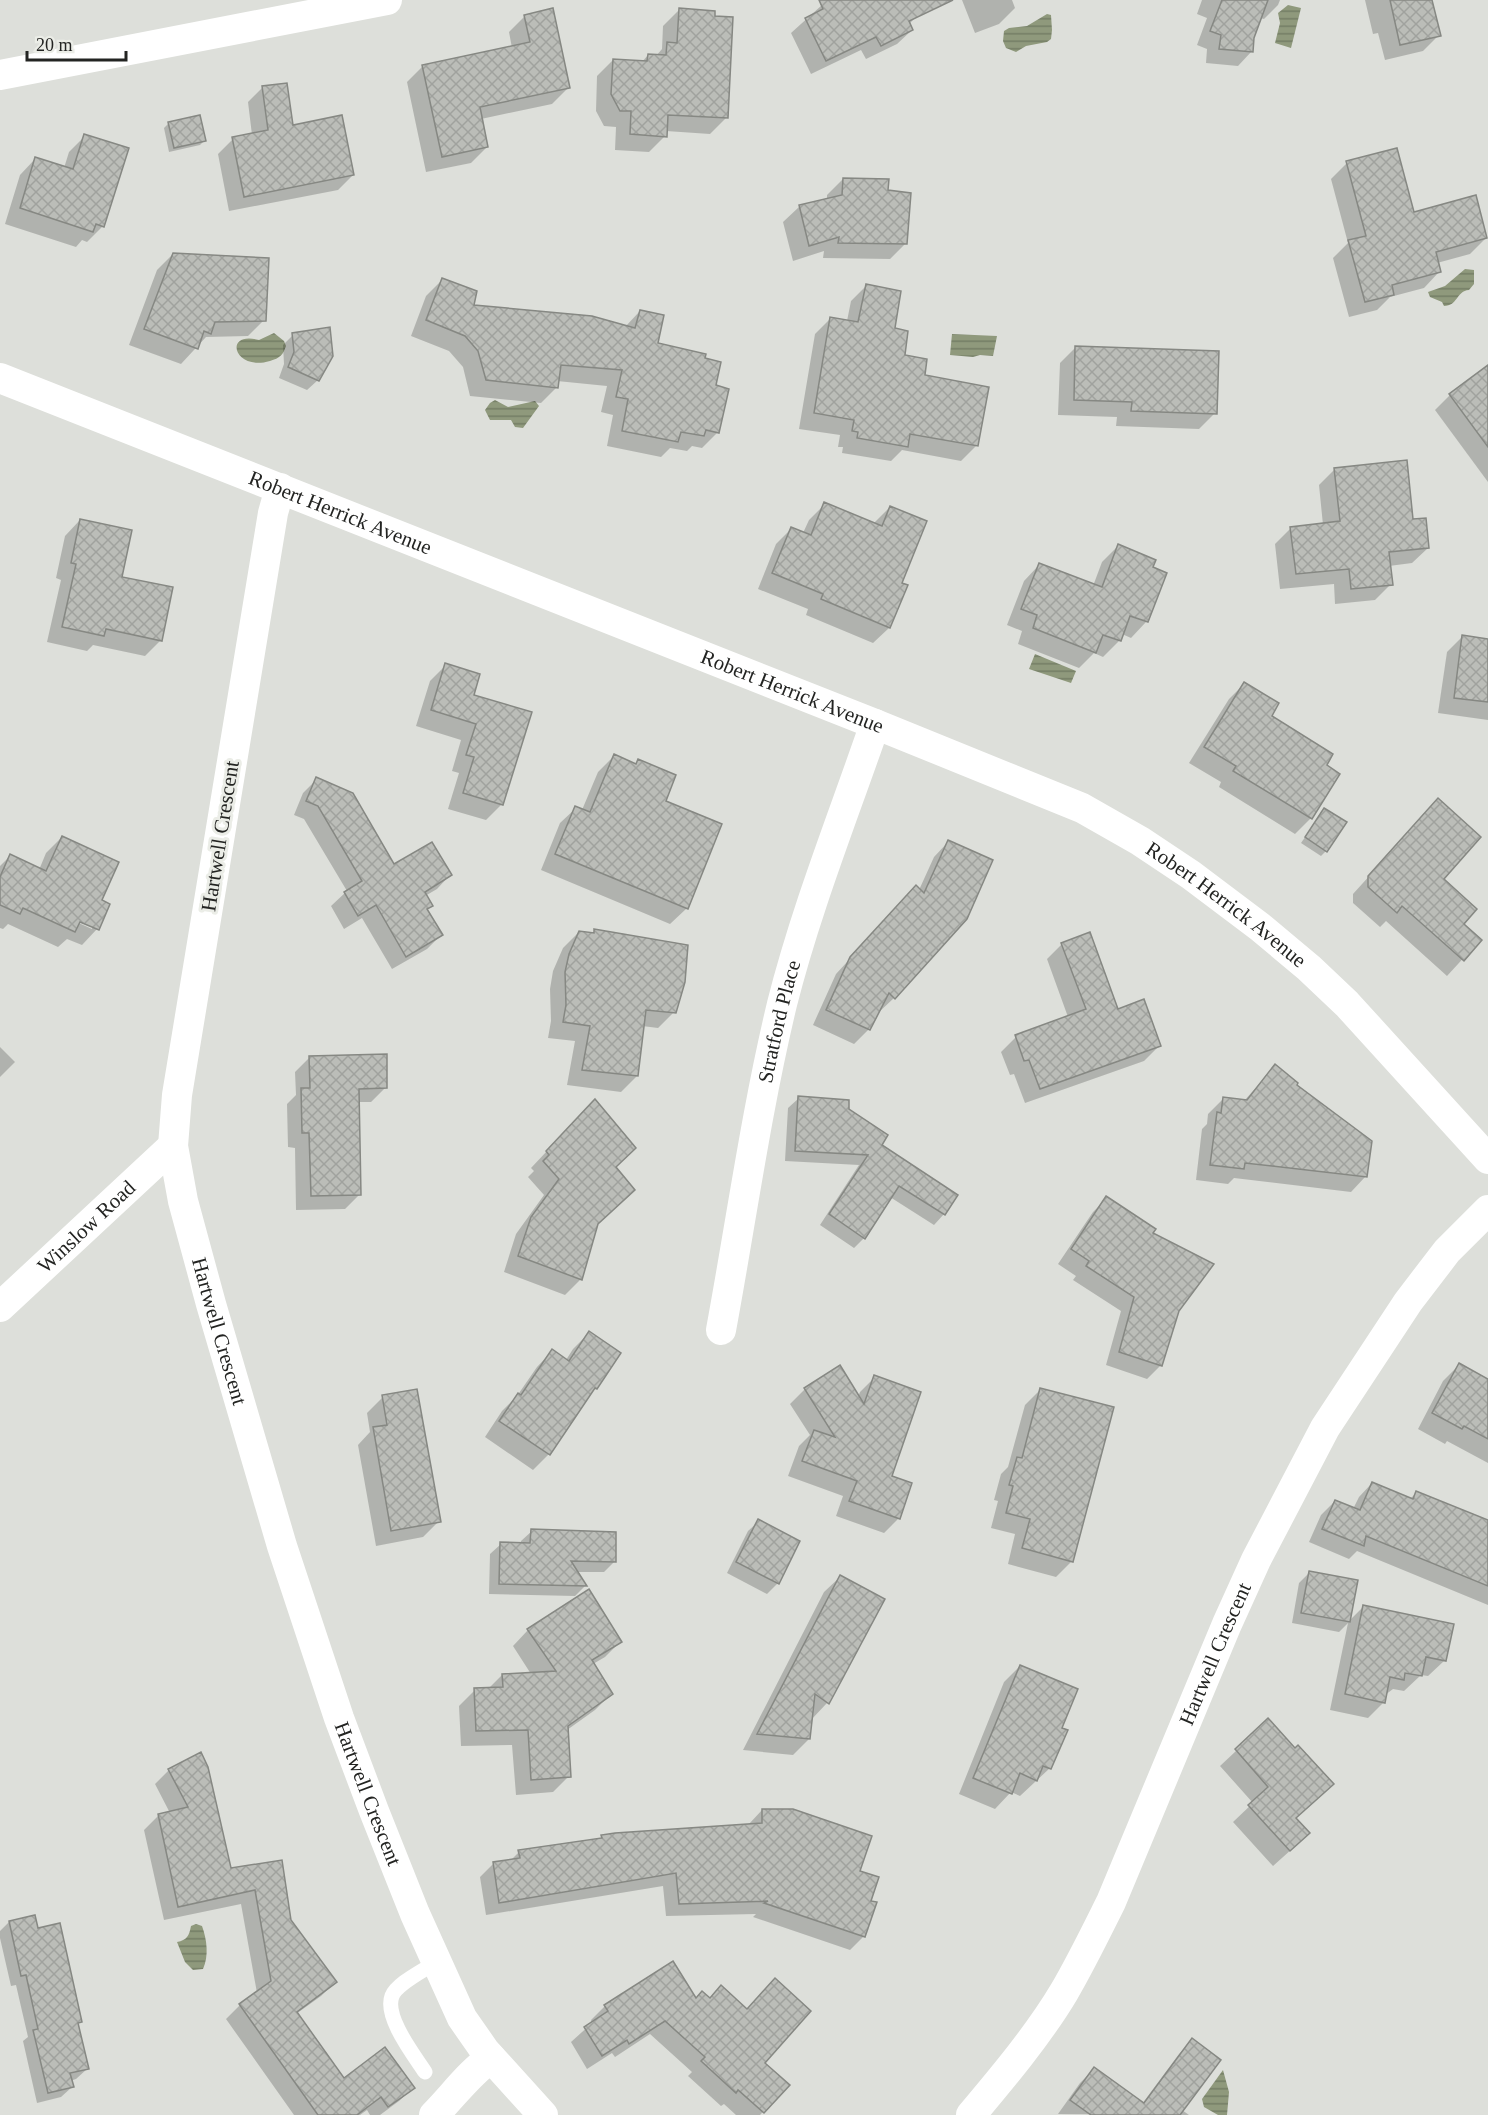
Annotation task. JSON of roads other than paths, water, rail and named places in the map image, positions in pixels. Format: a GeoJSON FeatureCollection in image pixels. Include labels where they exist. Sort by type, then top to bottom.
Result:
{"type":"FeatureCollection","features":[{"type":"Feature","properties":{"kind":"street"},"geometry":{"type":"LineString","coordinates":[[0,75],[387,0]]}},
{"type":"Feature","properties":{"kind":"street","name":"Robert Herrick Avenue"},"geometry":{"type":"LineString","coordinates":[[0,378],[1082,808],[1140,841],[1191,875],[1260,927],[1347,1004],[1488,1159]]}},
{"type":"Feature","properties":{"kind":"street","name":"Hartwell Crescent"},"geometry":{"type":"LineString","coordinates":[[280,488],[273,513],[181,1072],[173,1146],[183,1202],[211,1305],[282,1545],[339,1718],[374,1811],[436,1962],[462,2018],[491,2058],[543,2115]]}},
{"type":"Feature","properties":{"kind":"street","name":"Stratford Place"},"geometry":{"type":"LineString","coordinates":[[720,1330],[770,1059],[783,1002],[806,923],[875,724]]}},
{"type":"Feature","properties":{"kind":"street","name":"Winslow Road"},"geometry":{"type":"LineString","coordinates":[[0,1307],[173,1146]]}},
{"type":"Feature","properties":{"kind":"street","name":"Hartwell Crescent"},"geometry":{"type":"LineString","coordinates":[[971,2115],[1063,1994],[1091,1943],[1112,1902],[1227,1624],[1256,1560],[1325,1428],[1408,1302],[1447,1251],[1488,1210]]}},
{"type":"Feature","properties":{"kind":"street"},"geometry":{"type":"LineString","coordinates":[[434,2115],[475,2069],[491,2058]]}},
{"type":"Feature","properties":{"kind":"lane"},"geometry":{"type":"LineString","coordinates":[[425,2072],[394,2023],[391,2007],[392,1995],[401,1985],[436,1962]]}}]}
